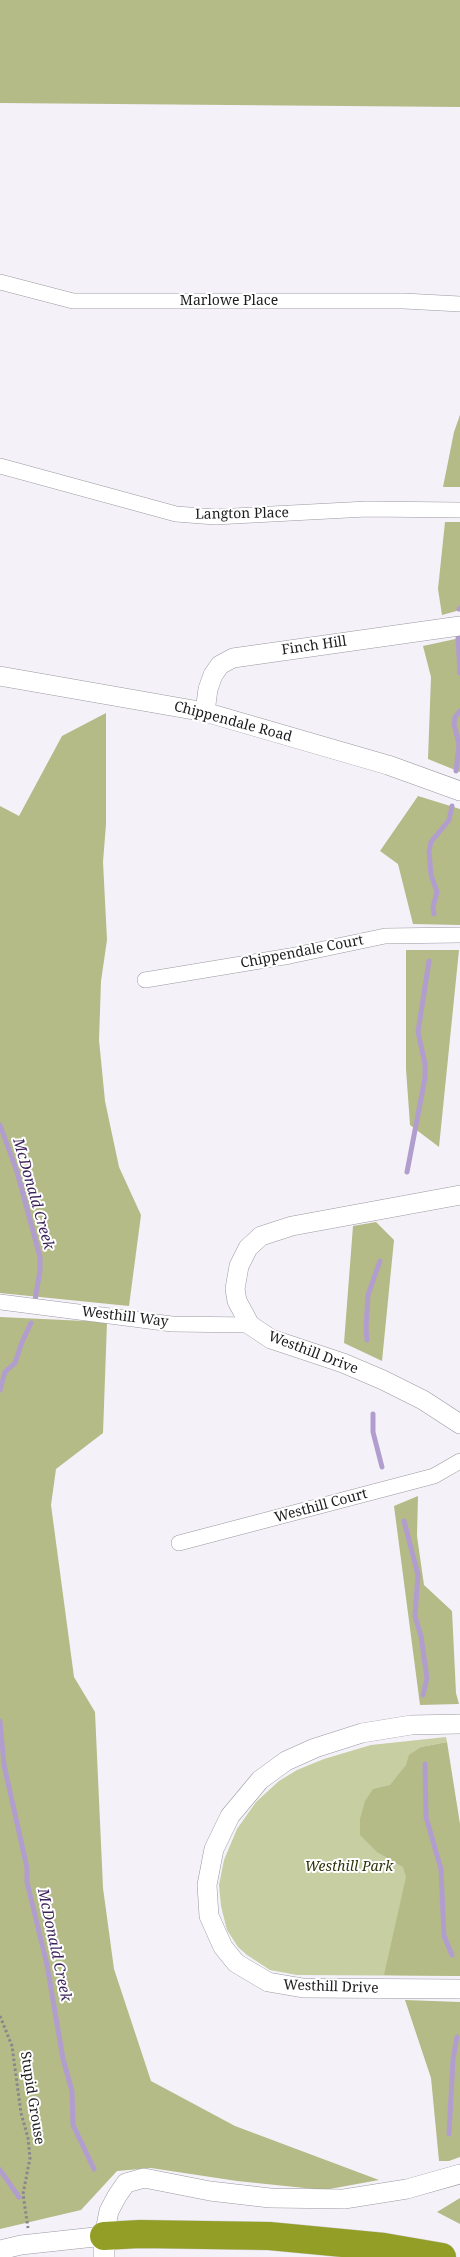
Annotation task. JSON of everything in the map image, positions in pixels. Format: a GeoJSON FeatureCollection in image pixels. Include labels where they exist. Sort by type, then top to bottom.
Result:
{"type":"FeatureCollection","features":[{"type":"Feature","properties":{"kind":"highway"},"geometry":{"type":"LineString","coordinates":[[104,2246],[150,2234],[269,2236],[384,2247],[442,2257]]}},
{"type":"Feature","properties":{"kind":"street","name":"Marlowe Place"},"geometry":{"type":"LineString","coordinates":[[0,282],[73,301],[404,301],[460,304]]}},
{"type":"Feature","properties":{"kind":"street","name":"Langton Place"},"geometry":{"type":"LineString","coordinates":[[0,466],[176,514],[216,517],[367,509],[460,510]]}},
{"type":"Feature","properties":{"kind":"street","name":"Finch Hill"},"geometry":{"type":"LineString","coordinates":[[205,712],[208,689],[213,674],[220,665],[232,658],[460,626]]}},
{"type":"Feature","properties":{"kind":"street","name":"Chippendale Road"},"geometry":{"type":"LineString","coordinates":[[0,676],[112,694],[205,712],[388,765],[460,792]]}},
{"type":"Feature","properties":{"kind":"street","name":"Chippendale Court"},"geometry":{"type":"LineString","coordinates":[[145,980],[290,956],[385,936],[460,935]]}},
{"type":"Feature","properties":{"kind":"street","name":"Westhill Drive"},"geometry":{"type":"LineString","coordinates":[[460,1195],[292,1226],[260,1236],[248,1248],[239,1266],[235,1289],[237,1301],[250,1325],[271,1339],[343,1363],[383,1380],[424,1400],[460,1424]]}},
{"type":"Feature","properties":{"kind":"street","name":"Westhill Way"},"geometry":{"type":"LineString","coordinates":[[0,1302],[172,1324],[250,1325]]}},
{"type":"Feature","properties":{"kind":"street","name":"Westhill Court"},"geometry":{"type":"LineString","coordinates":[[178,1543],[434,1476],[460,1461]]}},
{"type":"Feature","properties":{"kind":"street","name":"Westhill Drive"},"geometry":{"type":"LineString","coordinates":[[460,1724],[411,1725],[362,1733],[301,1754],[272,1770],[244,1797],[223,1827],[210,1863],[207,1896],[213,1927],[223,1947],[236,1963],[268,1982],[303,1988],[460,1989]]}},
{"type":"Feature","properties":{"kind":"street"},"geometry":{"type":"LineString","coordinates":[[0,2250],[31,2244],[104,2246],[109,2211],[117,2196],[126,2183],[144,2178],[210,2191],[270,2198],[344,2199],[407,2189],[460,2174]]}},
{"type":"Feature","properties":{"kind":"path","name":"Stupid Grouse"},"geometry":{"type":"LineString","coordinates":[[0,2016],[12,2046],[21,2112],[28,2138],[30,2158],[23,2194],[31,2244]]}},
{"type":"Feature","properties":{"kind":"green space"},"geometry":{"type":"Polygon","coordinates":[[[0,0],[460,0],[460,107],[0,103],[0,0]]]}},
{"type":"Feature","properties":{"kind":"green space"},"geometry":{"type":"Polygon","coordinates":[[[460,415],[460,487],[443,487],[454,432],[460,415]]]}},
{"type":"Feature","properties":{"kind":"green space"},"geometry":{"type":"Polygon","coordinates":[[[445,522],[460,522],[460,610],[442,615],[438,589],[445,522]]]}},
{"type":"Feature","properties":{"kind":"green space"},"geometry":{"type":"Polygon","coordinates":[[[460,638],[460,772],[428,759],[431,677],[423,646],[460,638]]]}},
{"type":"Feature","properties":{"kind":"green space"},"geometry":{"type":"Polygon","coordinates":[[[106,713],[106,824],[103,862],[107,940],[101,981],[99,1040],[105,1101],[119,1167],[141,1215],[129,1306],[0,1293],[0,806],[19,816],[62,736],[106,713]]]}},
{"type":"Feature","properties":{"kind":"green space"},"geometry":{"type":"Polygon","coordinates":[[[418,796],[460,809],[460,925],[413,924],[398,864],[380,851],[418,796]]]}},
{"type":"Feature","properties":{"kind":"green space"},"geometry":{"type":"Polygon","coordinates":[[[406,950],[459,950],[439,1147],[410,1125],[406,1069],[406,950]]]}},
{"type":"Feature","properties":{"kind":"green space"},"geometry":{"type":"Polygon","coordinates":[[[376,1222],[394,1240],[382,1361],[344,1343],[353,1226],[376,1222]]]}},
{"type":"Feature","properties":{"kind":"green space"},"geometry":{"type":"Polygon","coordinates":[[[0,1317],[107,1322],[103,1433],[56,1469],[51,1505],[74,1677],[95,1712],[103,1888],[114,1969],[151,2081],[235,2126],[379,2180],[324,2190],[237,2181],[151,2168],[117,2171],[81,2210],[0,2229],[0,1317]]]}},
{"type":"Feature","properties":{"kind":"green space"},"geometry":{"type":"Polygon","coordinates":[[[418,1496],[417,1536],[424,1585],[452,1611],[456,1693],[459,1704],[420,1705],[394,1506],[418,1496]]]}},
{"type":"Feature","properties":{"kind":"green space","name":"Westhill Park"},"geometry":{"type":"Polygon","coordinates":[[[446,1737],[447,1742],[421,1747],[460,1868],[460,1976],[297,1975],[270,1970],[238,1947],[227,1930],[221,1906],[219,1885],[224,1860],[237,1829],[256,1802],[279,1781],[297,1770],[324,1759],[371,1745],[446,1737]]]}},
{"type":"Feature","properties":{"kind":"green space"},"geometry":{"type":"Polygon","coordinates":[[[447,1742],[460,1824],[460,1976],[384,1975],[406,1877],[403,1867],[377,1852],[360,1835],[360,1819],[365,1801],[373,1789],[390,1785],[406,1765],[409,1755],[421,1747],[447,1742]]]}},
{"type":"Feature","properties":{"kind":"green space"},"geometry":{"type":"Polygon","coordinates":[[[405,2000],[460,2002],[460,2157],[449,2161],[439,2161],[431,2078],[405,2000]]]}},
{"type":"Feature","properties":{"kind":"green space"},"geometry":{"type":"Polygon","coordinates":[[[460,2198],[460,2224],[437,2212],[460,2198]]]}},
{"type":"Feature","properties":{"kind":"waterway"},"geometry":{"type":"LineString","coordinates":[[458,638],[460,673]]}},
{"type":"Feature","properties":{"kind":"waterway"},"geometry":{"type":"LineString","coordinates":[[456,771],[459,744],[454,724],[455,717],[460,711]]}},
{"type":"Feature","properties":{"kind":"waterway"},"geometry":{"type":"LineString","coordinates":[[434,914],[433,907],[437,892],[431,875],[429,851],[431,842],[449,820],[452,806]]}},
{"type":"Feature","properties":{"kind":"waterway"},"geometry":{"type":"LineString","coordinates":[[407,1172],[425,1078],[425,1064],[418,1032],[429,961]]}},
{"type":"Feature","properties":{"kind":"waterway","name":"McDonald Creek"},"geometry":{"type":"LineString","coordinates":[[0,1125],[17,1172],[40,1257],[40,1271],[35,1300]]}},
{"type":"Feature","properties":{"kind":"waterway"},"geometry":{"type":"LineString","coordinates":[[367,1340],[368,1295],[380,1261]]}},
{"type":"Feature","properties":{"kind":"waterway","name":"McDonald Creek"},"geometry":{"type":"LineString","coordinates":[[0,1390],[5,1372],[15,1363],[31,1323]]}},
{"type":"Feature","properties":{"kind":"waterway"},"geometry":{"type":"LineString","coordinates":[[373,1414],[373,1432],[382,1467]]}},
{"type":"Feature","properties":{"kind":"waterway"},"geometry":{"type":"LineString","coordinates":[[404,1521],[418,1575],[415,1616],[421,1636],[427,1678],[423,1695]]}},
{"type":"Feature","properties":{"kind":"waterway","name":"McDonald Creek"},"geometry":{"type":"LineString","coordinates":[[0,1721],[4,1765],[27,1868],[27,1882],[47,1965],[63,2059],[72,2091],[73,2125],[94,2169]]}},
{"type":"Feature","properties":{"kind":"waterway"},"geometry":{"type":"LineString","coordinates":[[425,1764],[426,1817],[441,1869],[444,1936],[452,1955]]}},
{"type":"Feature","properties":{"kind":"waterway"},"geometry":{"type":"LineString","coordinates":[[449,2134],[453,2059],[457,2037]]}},
{"type":"Feature","properties":{"kind":"waterway"},"geometry":{"type":"LineString","coordinates":[[0,2170],[19,2197]]}}]}
